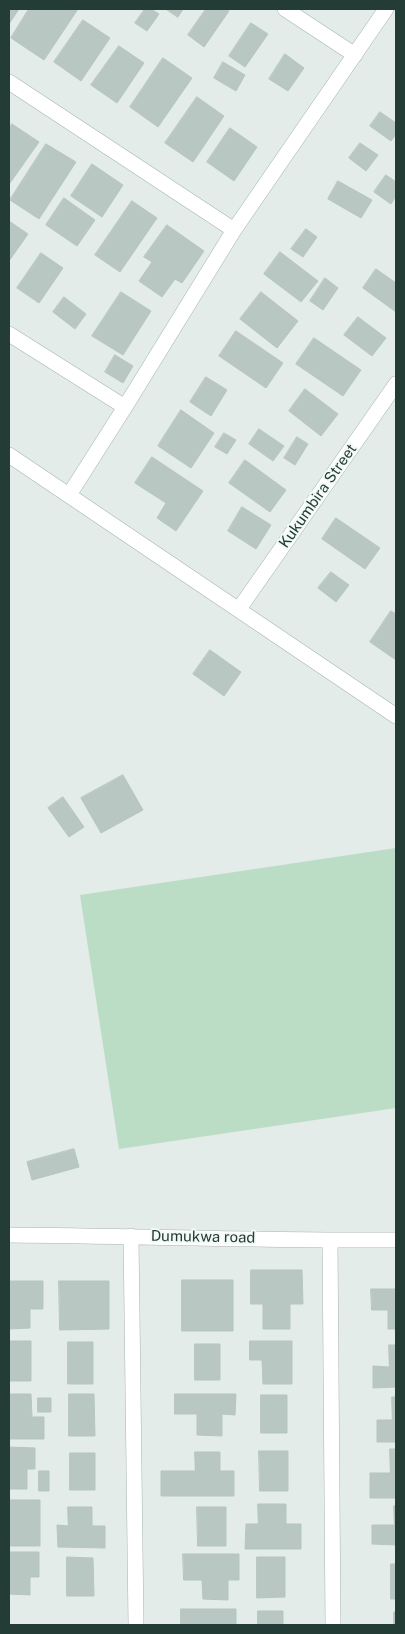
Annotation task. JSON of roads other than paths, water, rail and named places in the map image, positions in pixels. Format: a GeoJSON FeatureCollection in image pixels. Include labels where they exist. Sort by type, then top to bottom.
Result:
{"type":"FeatureCollection","features":[{"type":"Feature","properties":{"kind":"street"},"geometry":{"type":"LineString","coordinates":[[285,9],[355,55]]}},
{"type":"Feature","properties":{"kind":"street"},"geometry":{"type":"LineString","coordinates":[[69,495],[234,230],[386,9]]}},
{"type":"Feature","properties":{"kind":"street"},"geometry":{"type":"LineString","coordinates":[[9,82],[234,230]]}},
{"type":"Feature","properties":{"kind":"street"},"geometry":{"type":"LineString","coordinates":[[9,334],[125,407]]}},
{"type":"Feature","properties":{"kind":"street","name":"Kukumbira Street"},"geometry":{"type":"LineString","coordinates":[[239,609],[396,384]]}},
{"type":"Feature","properties":{"kind":"street"},"geometry":{"type":"LineString","coordinates":[[9,455],[396,716]]}},
{"type":"Feature","properties":{"kind":"street","name":"Dumukwa road"},"geometry":{"type":"LineString","coordinates":[[9,1235],[396,1240]]}},
{"type":"Feature","properties":{"kind":"street"},"geometry":{"type":"LineString","coordinates":[[131,1236],[136,1625]]}},
{"type":"Feature","properties":{"kind":"street"},"geometry":{"type":"LineString","coordinates":[[330,1240],[333,1625]]}}]}
